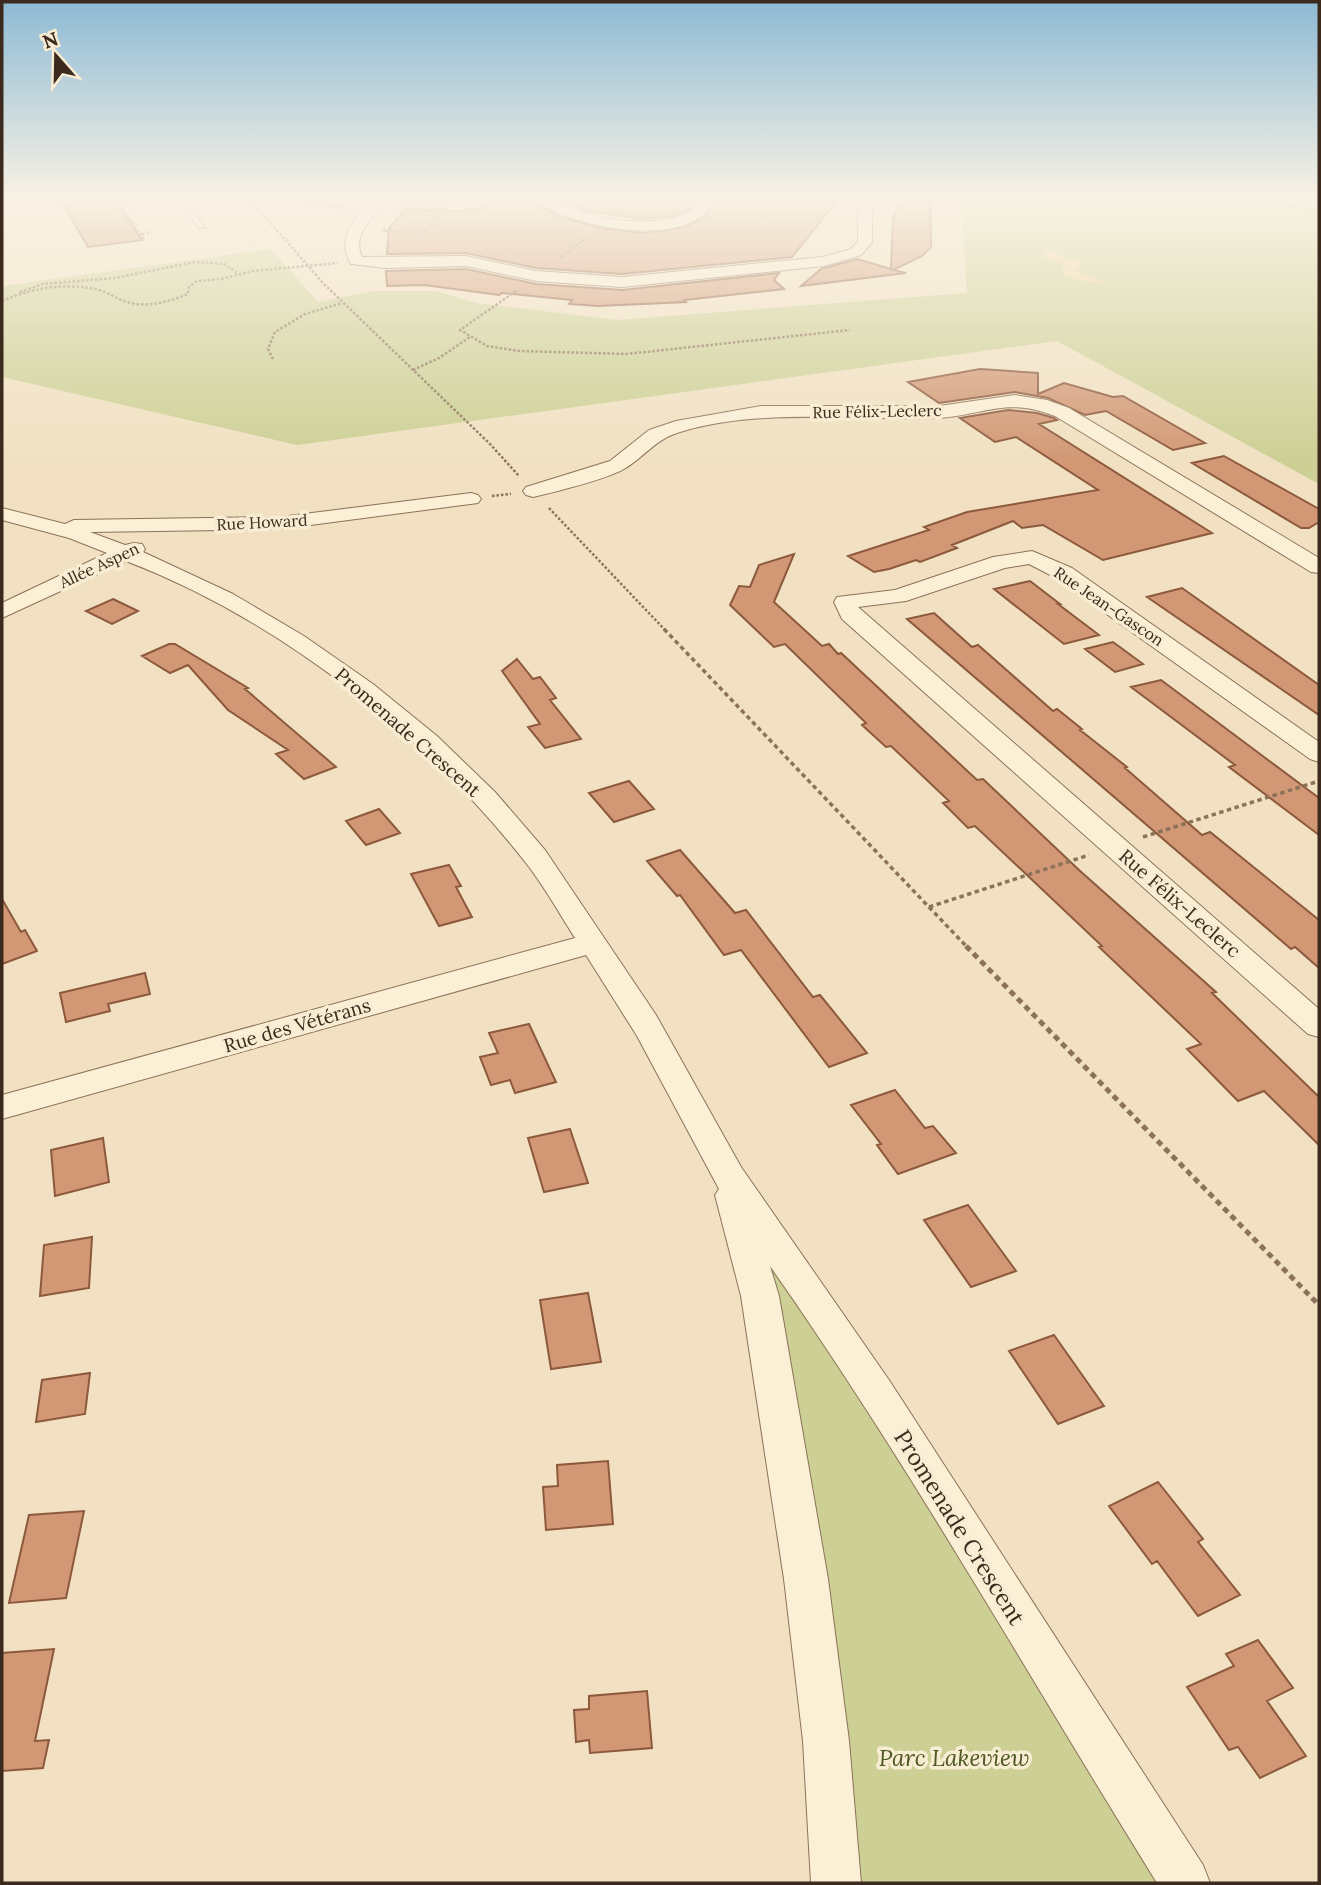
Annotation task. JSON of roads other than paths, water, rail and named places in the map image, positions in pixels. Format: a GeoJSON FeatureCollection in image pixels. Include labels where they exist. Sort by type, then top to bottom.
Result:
{"type":"FeatureCollection","features":[{"type":"Feature","properties":{"kind":"street","name":"Rue Félix-Leclerc"},"geometry":{"type":"LineString","coordinates":[[533,491],[617,465],[656,434],[676,427],[761,412],[939,412],[1002,400],[1029,401],[1062,412],[1319,567]]}},
{"type":"Feature","properties":{"kind":"street","name":"Rue Howard"},"geometry":{"type":"LineString","coordinates":[[52,526],[280,523],[471,499]]}},
{"type":"Feature","properties":{"kind":"street","name":"Promenade Crescent"},"geometry":{"type":"LineString","coordinates":[[2,514],[52,526],[125,552],[192,581],[301,643],[390,712],[473,783],[536,857],[593,943],[652,1035],[728,1175],[830,1321],[1185,1883]]}},
{"type":"Feature","properties":{"kind":"street","name":"Allée Aspen"},"geometry":{"type":"LineString","coordinates":[[2,611],[125,552],[199,526]]}},
{"type":"Feature","properties":{"kind":"street","name":"Rue Jean-Gascon"},"geometry":{"type":"LineString","coordinates":[[850,614],[845,602],[898,596],[1001,562],[1032,557],[1064,573],[1319,754]]}},
{"type":"Feature","properties":{"kind":"street","name":"Rue Félix-Leclerc"},"geometry":{"type":"LineString","coordinates":[[850,614],[1319,1026]]}},
{"type":"Feature","properties":{"kind":"street","name":"Rue des Vétérans"},"geometry":{"type":"LineString","coordinates":[[2,1107],[593,943]]}},
{"type":"Feature","properties":{"kind":"street","name":"Promenade Crescent"},"geometry":{"type":"LineString","coordinates":[[728,1175],[760,1296],[806,1579],[826,1741],[836,1883]]}},
{"type":"Feature","properties":{"kind":"park label","name":"Parc Lakeview"},"geometry":{"type":"Point","coordinates":[954,1757]}}]}
